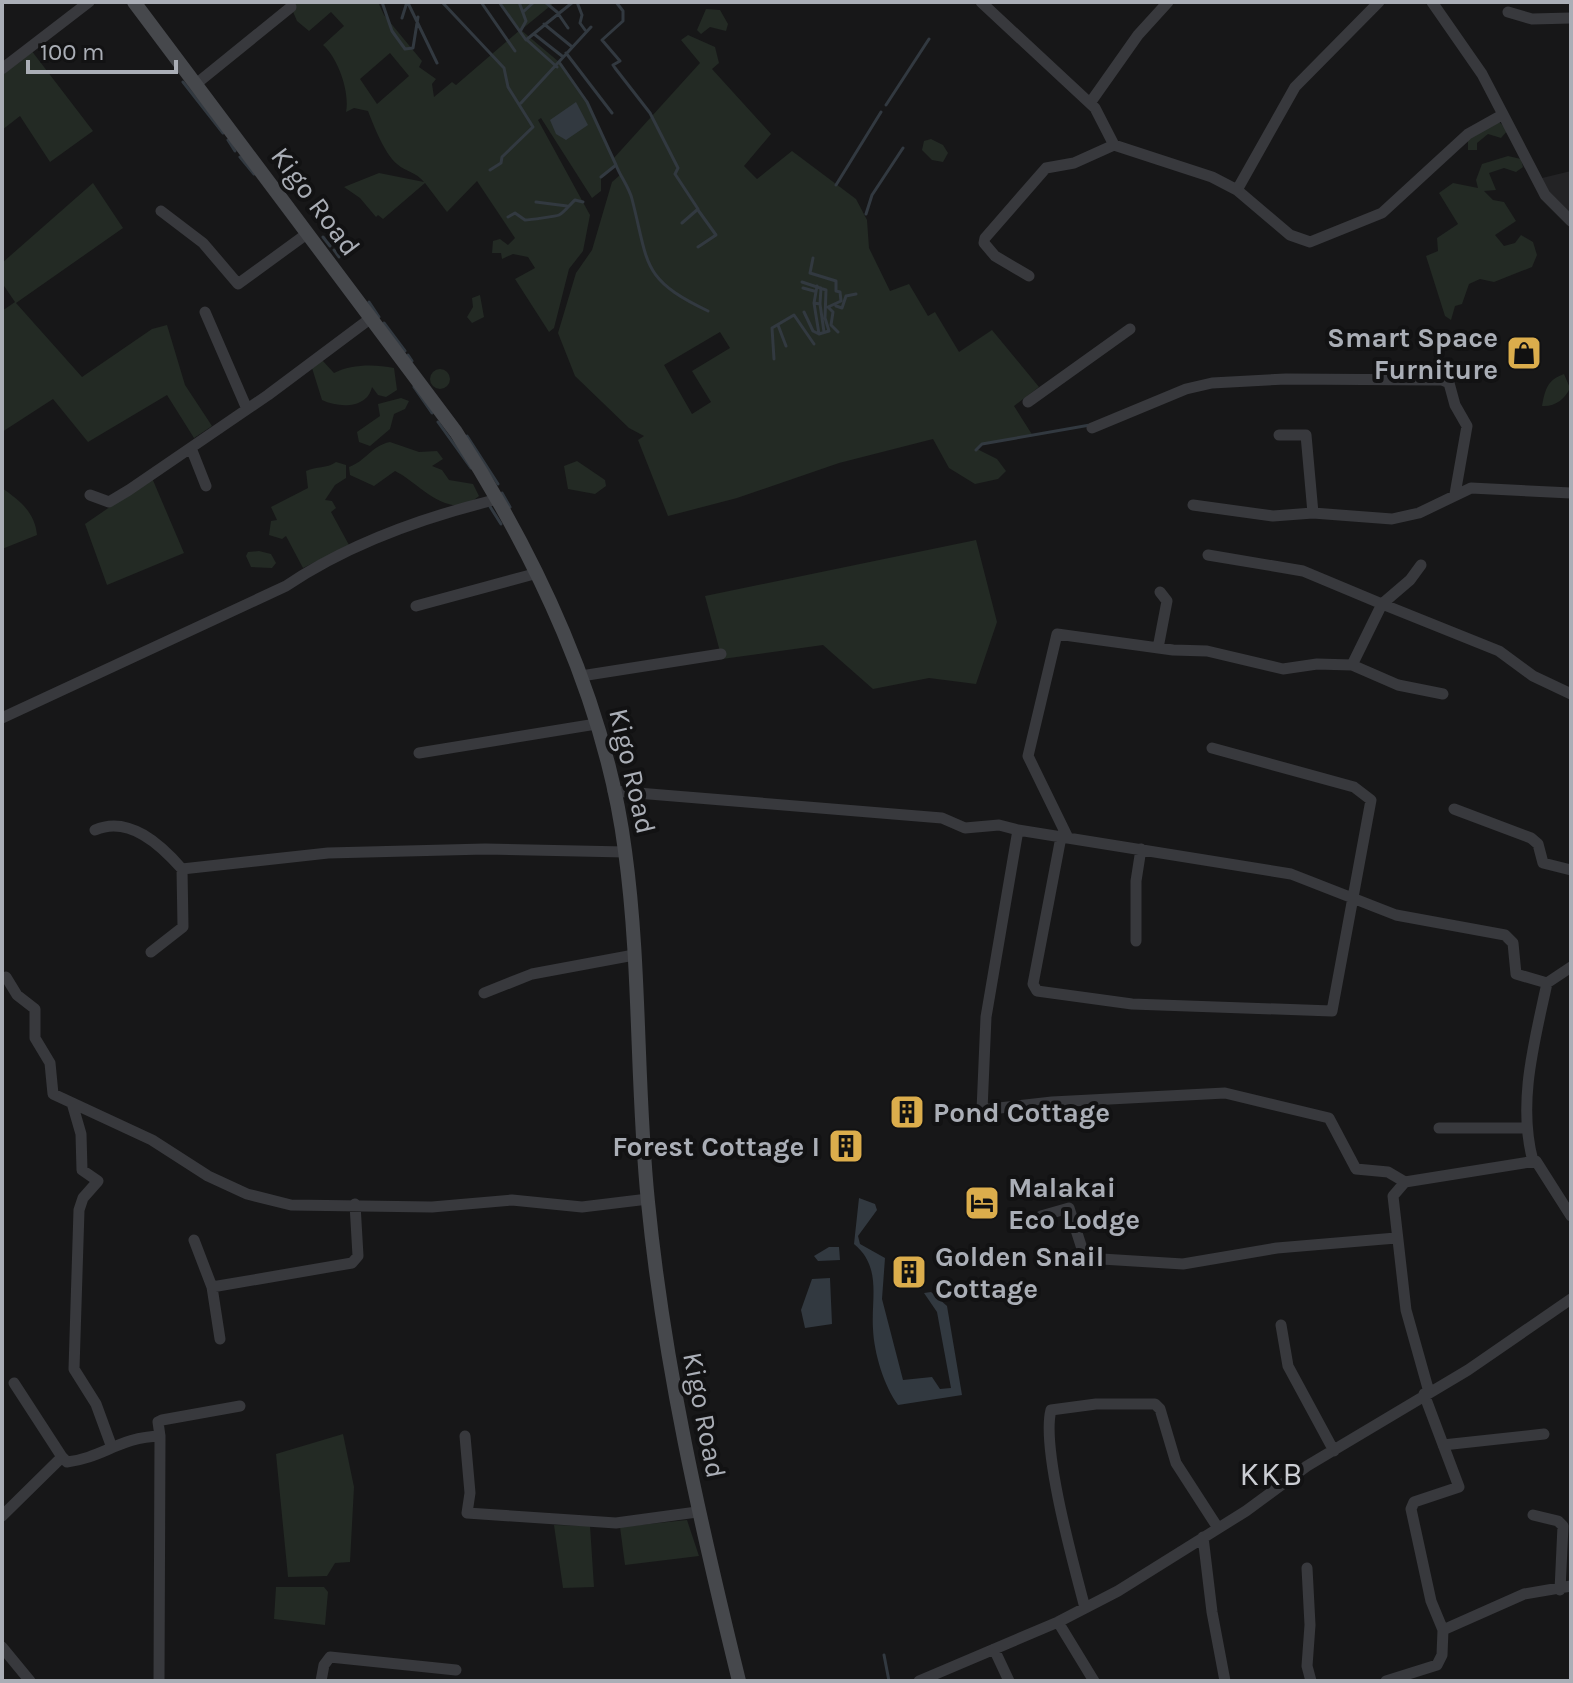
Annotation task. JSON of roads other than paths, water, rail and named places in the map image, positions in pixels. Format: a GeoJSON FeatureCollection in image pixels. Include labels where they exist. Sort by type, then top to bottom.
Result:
{"type":"FeatureCollection","features":[{"type":"Feature","properties":{"kind":"street"},"geometry":{"type":"LineString","coordinates":[[2,69],[89,2]]}},
{"type":"Feature","properties":{"kind":"street","name":"Kigo Road"},"geometry":{"type":"LineString","coordinates":[[134,2],[456,432],[498,499],[581,676],[613,791],[625,852],[648,1199],[670,1376],[697,1512],[739,1681]]}},
{"type":"Feature","properties":{"kind":"street"},"geometry":{"type":"LineString","coordinates":[[981,2],[1090,103],[1114,145],[1156,161],[1197,170],[1237,190],[1301,241],[1318,241],[1382,213],[1468,134],[1502,115]]}},
{"type":"Feature","properties":{"kind":"street"},"geometry":{"type":"LineString","coordinates":[[1090,103],[1138,35],[1168,2]]}},
{"type":"Feature","properties":{"kind":"street"},"geometry":{"type":"LineString","coordinates":[[1237,190],[1295,87],[1379,2]]}},
{"type":"Feature","properties":{"kind":"street"},"geometry":{"type":"LineString","coordinates":[[1432,2],[1482,74],[1545,195],[1571,221]]}},
{"type":"Feature","properties":{"kind":"street"},"geometry":{"type":"LineString","coordinates":[[196,84],[291,7]]}},
{"type":"Feature","properties":{"kind":"street"},"geometry":{"type":"LineString","coordinates":[[1508,12],[1532,19],[1571,18]]}},
{"type":"Feature","properties":{"kind":"street"},"geometry":{"type":"LineString","coordinates":[[1029,276],[995,256],[984,243],[985,238],[1046,168],[1074,163],[1114,145]]}},
{"type":"Feature","properties":{"kind":"street"},"geometry":{"type":"LineString","coordinates":[[161,211],[203,243],[238,284],[308,233]]}},
{"type":"Feature","properties":{"kind":"street"},"geometry":{"type":"LineString","coordinates":[[205,312],[247,409]]}},
{"type":"Feature","properties":{"kind":"street"},"geometry":{"type":"LineString","coordinates":[[90,495],[109,502],[247,409],[371,318]]}},
{"type":"Feature","properties":{"kind":"street"},"geometry":{"type":"LineString","coordinates":[[1028,402],[1130,329]]}},
{"type":"Feature","properties":{"kind":"street"},"geometry":{"type":"LineString","coordinates":[[1092,428],[1186,389],[1212,383],[1286,379],[1442,380],[1449,383],[1455,405],[1467,426],[1455,494]]}},
{"type":"Feature","properties":{"kind":"street"},"geometry":{"type":"LineString","coordinates":[[1279,435],[1306,434],[1313,513]]}},
{"type":"Feature","properties":{"kind":"street"},"geometry":{"type":"LineString","coordinates":[[191,448],[206,486]]}},
{"type":"Feature","properties":{"kind":"street"},"geometry":{"type":"LineString","coordinates":[[1193,505],[1273,516],[1313,513],[1392,519],[1419,513],[1471,488],[1571,493]]}},
{"type":"Feature","properties":{"kind":"street"},"geometry":{"type":"LineString","coordinates":[[2,718],[286,586],[327,559],[420,523],[498,499]]}},
{"type":"Feature","properties":{"kind":"street"},"geometry":{"type":"LineString","coordinates":[[1208,555],[1303,571],[1499,651],[1533,676],[1571,694]]}},
{"type":"Feature","properties":{"kind":"street"},"geometry":{"type":"LineString","coordinates":[[1352,665],[1382,604],[1410,580],[1421,565]]}},
{"type":"Feature","properties":{"kind":"street"},"geometry":{"type":"LineString","coordinates":[[416,606],[534,574]]}},
{"type":"Feature","properties":{"kind":"street"},"geometry":{"type":"LineString","coordinates":[[1158,648],[1167,601],[1160,592]]}},
{"type":"Feature","properties":{"kind":"street"},"geometry":{"type":"LineString","coordinates":[[1212,748],[1366,794],[1371,800],[1335,1008],[1328,1013],[1132,1004],[1050,994],[1033,985],[1064,837],[1028,756],[1054,637],[1059,634],[1158,648],[1207,651],[1283,669],[1317,664],[1352,665],[1398,685],[1443,694]]}},
{"type":"Feature","properties":{"kind":"street"},"geometry":{"type":"LineString","coordinates":[[581,676],[721,654]]}},
{"type":"Feature","properties":{"kind":"street"},"geometry":{"type":"LineString","coordinates":[[419,753],[596,724]]}},
{"type":"Feature","properties":{"kind":"street"},"geometry":{"type":"LineString","coordinates":[[613,791],[942,818],[965,828],[999,825],[1291,874],[1396,915],[1505,935],[1513,943],[1518,977],[1547,983]]}},
{"type":"Feature","properties":{"kind":"street"},"geometry":{"type":"LineString","coordinates":[[1454,809],[1531,838],[1538,844],[1543,863],[1571,870]]}},
{"type":"Feature","properties":{"kind":"street"},"geometry":{"type":"LineString","coordinates":[[95,830],[111,826],[143,833],[160,845],[182,869],[183,927],[151,952]]}},
{"type":"Feature","properties":{"kind":"street"},"geometry":{"type":"LineString","coordinates":[[1018,830],[986,1017],[982,1110],[1195,1094],[1243,1096],[1329,1118],[1356,1169],[1388,1172],[1405,1182],[1533,1161],[1540,1163],[1571,1216]]}},
{"type":"Feature","properties":{"kind":"street"},"geometry":{"type":"LineString","coordinates":[[182,869],[328,853],[485,849],[625,852]]}},
{"type":"Feature","properties":{"kind":"street"},"geometry":{"type":"LineString","coordinates":[[1136,941],[1136,881],[1141,849]]}},
{"type":"Feature","properties":{"kind":"street"},"geometry":{"type":"LineString","coordinates":[[484,993],[532,974],[634,955]]}},
{"type":"Feature","properties":{"kind":"street"},"geometry":{"type":"LineString","coordinates":[[1533,1161],[1525,1128],[1529,1075],[1547,983],[1571,967]]}},
{"type":"Feature","properties":{"kind":"street"},"geometry":{"type":"LineString","coordinates":[[6,977],[17,995],[35,1009],[35,1038],[50,1063],[52,1091],[152,1140],[208,1176],[247,1194],[291,1205],[432,1207],[512,1200],[582,1207],[648,1199]]}},
{"type":"Feature","properties":{"kind":"street"},"geometry":{"type":"LineString","coordinates":[[72,1103],[81,1134],[82,1170],[98,1181],[83,1198],[79,1210],[74,1369],[96,1404],[111,1445]]}},
{"type":"Feature","properties":{"kind":"street"},"geometry":{"type":"LineString","coordinates":[[1439,1128],[1525,1128]]}},
{"type":"Feature","properties":{"kind":"street"},"geometry":{"type":"LineString","coordinates":[[1386,1681],[1437,1665],[1442,1655],[1443,1630],[1431,1601],[1411,1516],[1414,1502],[1458,1490],[1426,1393],[1406,1310],[1393,1196],[1405,1182]]}},
{"type":"Feature","properties":{"kind":"street"},"geometry":{"type":"LineString","coordinates":[[212,1287],[352,1263],[358,1256],[355,1204]]}},
{"type":"Feature","properties":{"kind":"street"},"geometry":{"type":"LineString","coordinates":[[1041,1216],[1069,1208],[1085,1258],[1110,1262],[1183,1264],[1277,1248],[1396,1238]]}},
{"type":"Feature","properties":{"kind":"street"},"geometry":{"type":"LineString","coordinates":[[194,1240],[212,1287],[220,1339]]}},
{"type":"Feature","properties":{"kind":"street"},"geometry":{"type":"LineString","coordinates":[[919,1681],[1085,1608],[1218,1528],[1426,1393],[1468,1370],[1571,1299]]}},
{"type":"Feature","properties":{"kind":"street"},"geometry":{"type":"LineString","coordinates":[[1281,1325],[1288,1366],[1334,1451]]}},
{"type":"Feature","properties":{"kind":"street"},"geometry":{"type":"LineString","coordinates":[[14,1383],[67,1462],[79,1461],[135,1436],[160,1436]]}},
{"type":"Feature","properties":{"kind":"street"},"geometry":{"type":"LineString","coordinates":[[1085,1608],[1066,1535],[1051,1443],[1051,1410],[1096,1404],[1155,1404],[1160,1409],[1176,1463],[1218,1528]]}},
{"type":"Feature","properties":{"kind":"street"},"geometry":{"type":"LineString","coordinates":[[159,1681],[156,1587],[158,1422],[240,1406]]}},
{"type":"Feature","properties":{"kind":"street"},"geometry":{"type":"LineString","coordinates":[[1443,1445],[1544,1434]]}},
{"type":"Feature","properties":{"kind":"street"},"geometry":{"type":"LineString","coordinates":[[465,1436],[470,1493],[467,1513],[616,1523],[697,1512]]}},
{"type":"Feature","properties":{"kind":"street"},"geometry":{"type":"LineString","coordinates":[[2,1516],[62,1457]]}},
{"type":"Feature","properties":{"kind":"street"},"geometry":{"type":"LineString","coordinates":[[1443,1630],[1524,1594],[1566,1588],[1563,1526],[1558,1521],[1533,1515]]}},
{"type":"Feature","properties":{"kind":"street"},"geometry":{"type":"LineString","coordinates":[[1203,1537],[1212,1612],[1225,1681]]}},
{"type":"Feature","properties":{"kind":"street"},"geometry":{"type":"LineString","coordinates":[[1307,1568],[1310,1625],[1307,1666],[1311,1681]]}},
{"type":"Feature","properties":{"kind":"street"},"geometry":{"type":"LineString","coordinates":[[1058,1622],[1094,1681]]}},
{"type":"Feature","properties":{"kind":"street"},"geometry":{"type":"LineString","coordinates":[[2,1647],[30,1681]]}},
{"type":"Feature","properties":{"kind":"street"},"geometry":{"type":"LineString","coordinates":[[994,1649],[1009,1681]]}},
{"type":"Feature","properties":{"kind":"street"},"geometry":{"type":"LineString","coordinates":[[321,1681],[325,1661],[330,1657],[456,1670]]}},
{"type":"Feature","properties":{"kind":"waterway"},"geometry":{"type":"LineString","coordinates":[[382,2],[392,31],[405,49],[413,48],[418,17]]}},
{"type":"Feature","properties":{"kind":"waterway"},"geometry":{"type":"LineString","coordinates":[[402,18],[407,2]]}},
{"type":"Feature","properties":{"kind":"waterway"},"geometry":{"type":"LineString","coordinates":[[442,2],[504,68],[508,87],[533,127],[502,157],[501,163],[490,170]]}},
{"type":"Feature","properties":{"kind":"waterway"},"geometry":{"type":"LineString","coordinates":[[481,2],[515,51]]}},
{"type":"Feature","properties":{"kind":"waterway"},"geometry":{"type":"LineString","coordinates":[[499,2],[526,40],[573,2]]}},
{"type":"Feature","properties":{"kind":"waterway"},"geometry":{"type":"LineString","coordinates":[[519,2],[526,21],[521,30]]}},
{"type":"Feature","properties":{"kind":"waterway"},"geometry":{"type":"LineString","coordinates":[[523,12],[534,2]]}},
{"type":"Feature","properties":{"kind":"waterway"},"geometry":{"type":"LineString","coordinates":[[545,2],[568,28]]}},
{"type":"Feature","properties":{"kind":"waterway"},"geometry":{"type":"LineString","coordinates":[[577,2],[582,15],[580,23],[585,30]]}},
{"type":"Feature","properties":{"kind":"waterway"},"geometry":{"type":"LineString","coordinates":[[616,2],[623,11],[623,21],[602,40],[620,61],[613,65],[650,113],[678,168],[675,174],[698,209],[682,223]]}},
{"type":"Feature","properties":{"kind":"waterway"},"geometry":{"type":"LineString","coordinates":[[408,3],[437,63]]}},
{"type":"Feature","properties":{"kind":"waterway"},"geometry":{"type":"LineString","coordinates":[[544,24],[571,46]]}},
{"type":"Feature","properties":{"kind":"waterway"},"geometry":{"type":"LineString","coordinates":[[521,103],[591,27]]}},
{"type":"Feature","properties":{"kind":"waterway"},"geometry":{"type":"LineString","coordinates":[[534,34],[562,56]]}},
{"type":"Feature","properties":{"kind":"waterway"},"geometry":{"type":"LineString","coordinates":[[886,105],[929,39]]}},
{"type":"Feature","properties":{"kind":"waterway"},"geometry":{"type":"LineString","coordinates":[[527,40],[557,67]]}},
{"type":"Feature","properties":{"kind":"waterway"},"geometry":{"type":"LineString","coordinates":[[566,53],[612,113]]}},
{"type":"Feature","properties":{"kind":"waterway"},"geometry":{"type":"LineString","coordinates":[[559,62],[587,102],[616,165],[601,177]]}},
{"type":"Feature","properties":{"kind":"waterway"},"geometry":{"type":"LineString","coordinates":[[183,82],[223,133]]}},
{"type":"Feature","properties":{"kind":"waterway"},"geometry":{"type":"LineString","coordinates":[[836,185],[881,112]]}},
{"type":"Feature","properties":{"kind":"waterway"},"geometry":{"type":"LineString","coordinates":[[228,140],[235,151]]}},
{"type":"Feature","properties":{"kind":"waterway"},"geometry":{"type":"LineString","coordinates":[[866,214],[872,195],[903,148]]}},
{"type":"Feature","properties":{"kind":"waterway"},"geometry":{"type":"LineString","coordinates":[[240,157],[254,174]]}},
{"type":"Feature","properties":{"kind":"waterway"},"geometry":{"type":"LineString","coordinates":[[616,165],[631,195],[651,268],[670,289],[708,311]]}},
{"type":"Feature","properties":{"kind":"waterway"},"geometry":{"type":"LineString","coordinates":[[508,217],[515,213],[525,220],[557,216],[575,200],[583,202]]}},
{"type":"Feature","properties":{"kind":"waterway"},"geometry":{"type":"LineString","coordinates":[[536,202],[567,206]]}},
{"type":"Feature","properties":{"kind":"waterway"},"geometry":{"type":"LineString","coordinates":[[698,210],[716,235],[698,247]]}},
{"type":"Feature","properties":{"kind":"waterway"},"geometry":{"type":"LineString","coordinates":[[323,237],[330,246]]}},
{"type":"Feature","properties":{"kind":"waterway"},"geometry":{"type":"LineString","coordinates":[[334,250],[339,257]]}},
{"type":"Feature","properties":{"kind":"waterway"},"geometry":{"type":"LineString","coordinates":[[813,258],[810,273],[836,281],[836,291],[840,292],[841,301],[828,307]]}},
{"type":"Feature","properties":{"kind":"waterway"},"geometry":{"type":"LineString","coordinates":[[802,282],[826,290],[825,318],[829,331],[819,334],[814,303],[817,286]]}},
{"type":"Feature","properties":{"kind":"waterway"},"geometry":{"type":"LineString","coordinates":[[803,288],[814,291]]}},
{"type":"Feature","properties":{"kind":"waterway"},"geometry":{"type":"LineString","coordinates":[[820,304],[821,288]]}},
{"type":"Feature","properties":{"kind":"waterway"},"geometry":{"type":"LineString","coordinates":[[836,306],[842,308],[846,296],[856,294]]}},
{"type":"Feature","properties":{"kind":"waterway"},"geometry":{"type":"LineString","coordinates":[[369,302],[379,317]]}},
{"type":"Feature","properties":{"kind":"waterway"},"geometry":{"type":"LineString","coordinates":[[814,303],[820,304],[824,332]]}},
{"type":"Feature","properties":{"kind":"waterway"},"geometry":{"type":"LineString","coordinates":[[829,308],[833,312],[831,325],[838,332]]}},
{"type":"Feature","properties":{"kind":"waterway"},"geometry":{"type":"LineString","coordinates":[[804,312],[813,331],[819,334]]}},
{"type":"Feature","properties":{"kind":"waterway"},"geometry":{"type":"LineString","coordinates":[[774,359],[772,328],[794,315],[814,344]]}},
{"type":"Feature","properties":{"kind":"waterway"},"geometry":{"type":"LineString","coordinates":[[384,323],[405,351]]}},
{"type":"Feature","properties":{"kind":"waterway"},"geometry":{"type":"LineString","coordinates":[[778,325],[786,346]]}},
{"type":"Feature","properties":{"kind":"waterway"},"geometry":{"type":"LineString","coordinates":[[408,355],[412,361]]}},
{"type":"Feature","properties":{"kind":"waterway"},"geometry":{"type":"LineString","coordinates":[[414,387],[432,413]]}},
{"type":"Feature","properties":{"kind":"waterway"},"geometry":{"type":"LineString","coordinates":[[438,422],[471,468]]}},
{"type":"Feature","properties":{"kind":"waterway"},"geometry":{"type":"LineString","coordinates":[[976,450],[982,444],[1090,425]]}},
{"type":"Feature","properties":{"kind":"waterway"},"geometry":{"type":"LineString","coordinates":[[467,436],[498,484]]}},
{"type":"Feature","properties":{"kind":"waterway"},"geometry":{"type":"LineString","coordinates":[[502,493],[510,507]]}},
{"type":"Feature","properties":{"kind":"waterway"},"geometry":{"type":"LineString","coordinates":[[489,505],[501,524]]}},
{"type":"Feature","properties":{"kind":"waterway"},"geometry":{"type":"LineString","coordinates":[[884,1655],[889,1681]]}},
{"type":"Feature","properties":{"kind":"place","name":"Smart Space Furniture"},"geometry":{"type":"Point","coordinates":[1524,353]}},
{"type":"Feature","properties":{"kind":"place","name":"Pond Cottage"},"geometry":{"type":"Point","coordinates":[907,1112]}},
{"type":"Feature","properties":{"kind":"place","name":"Forest Cottage I"},"geometry":{"type":"Point","coordinates":[846,1146]}},
{"type":"Feature","properties":{"kind":"place","name":"Malakai Eco Lodge"},"geometry":{"type":"Point","coordinates":[982,1203]}},
{"type":"Feature","properties":{"kind":"place","name":"Golden Snail Cottage"},"geometry":{"type":"Point","coordinates":[909,1272]}},
{"type":"Feature","properties":{"kind":"district","name":"KKB"},"geometry":{"type":"Point","coordinates":[1272,1474]}}]}
